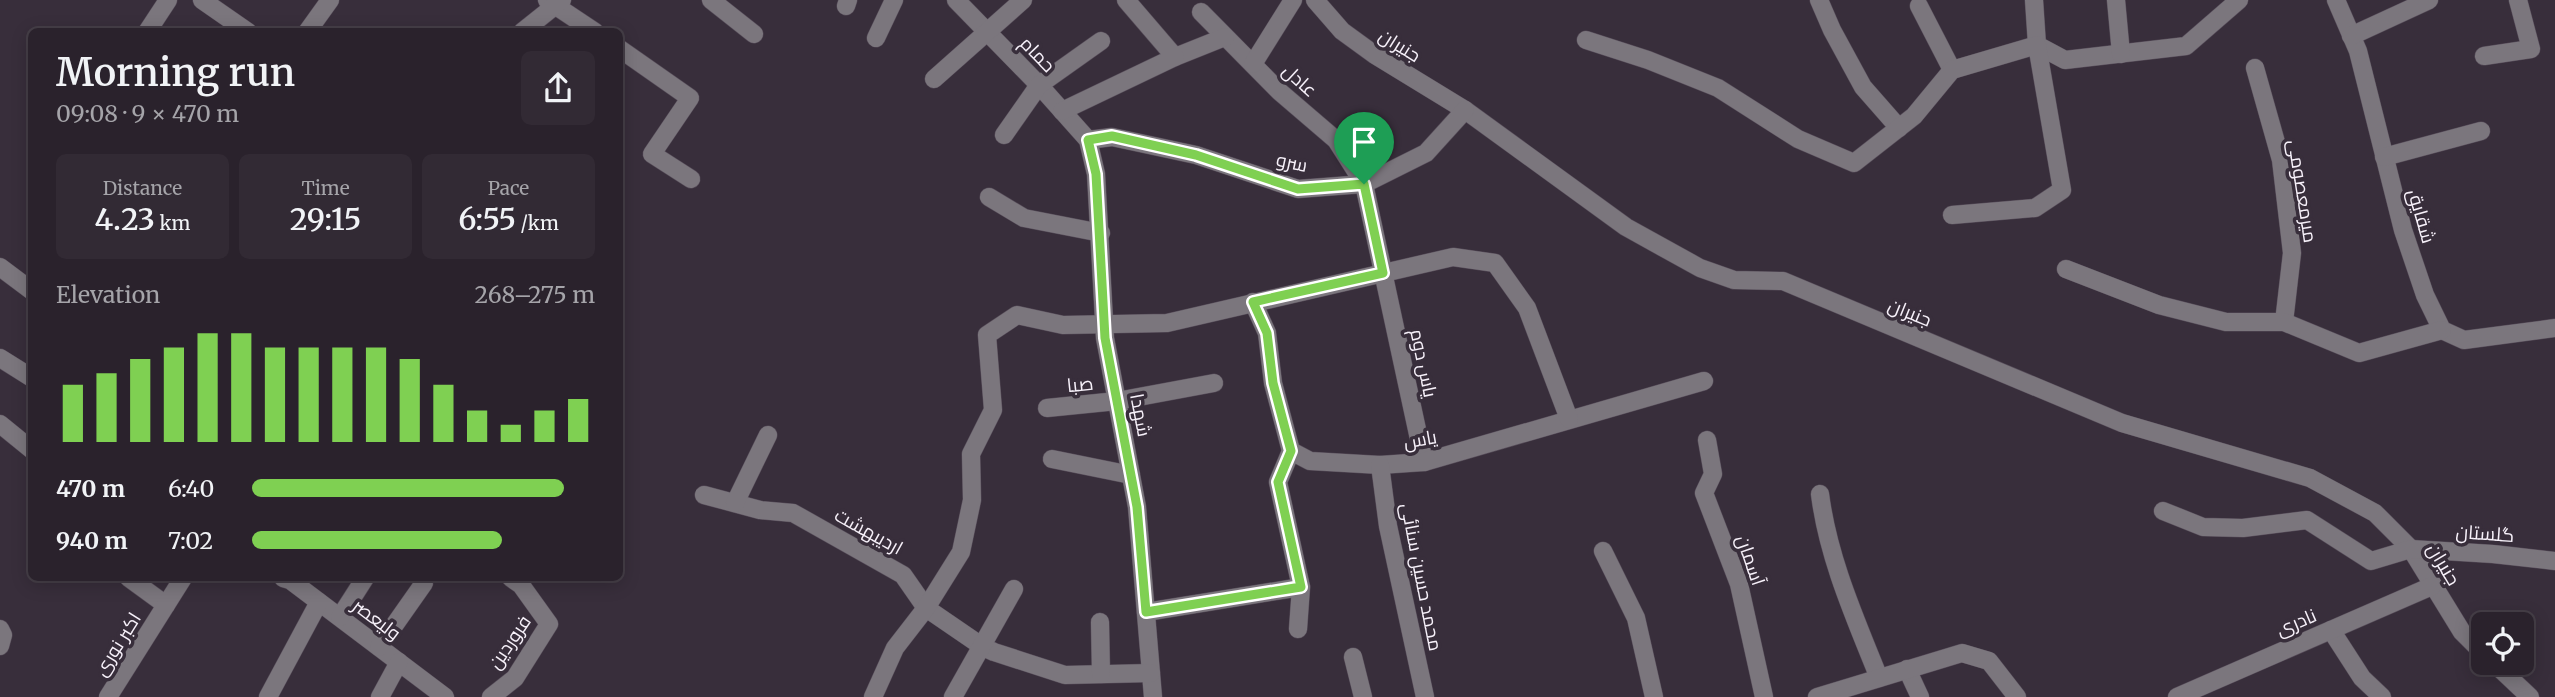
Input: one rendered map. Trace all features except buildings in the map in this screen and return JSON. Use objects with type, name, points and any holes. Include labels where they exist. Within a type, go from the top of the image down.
[{"type":"street","points":[[150,28],[168,0]]},
{"type":"street","points":[[202,0],[242,28]]},
{"type":"street","points":[[310,28],[330,0]]},
{"type":"street","points":[[711,0],[754,34]]},
{"type":"street","points":[[876,38],[894,0]]},
{"type":"street","name":"حمام","points":[[956,0],[1088,140]]},
{"type":"street","points":[[934,79],[1023,0]]},
{"type":"street","points":[[1126,0],[1175,57]]},
{"type":"street","points":[[1253,64],[1293,0]]},
{"type":"street","name":"جنیران","points":[[1315,0],[1342,31],[1375,55],[1465,110],[1626,227],[1700,268],[1734,280],[1783,281],[2122,423],[2310,478],[2375,513],[2411,549],[2432,586],[2462,632],[2471,641]]},
{"type":"street","points":[[1819,0],[1863,87],[1899,128]]},
{"type":"street","points":[[1952,215],[2035,208],[2063,190],[2038,45],[2034,0]]},
{"type":"street","points":[[2116,0],[2121,54]]},
{"type":"street","points":[[1587,40],[1718,88],[1798,139],[1854,163],[1914,116],[1952,70],[2038,45],[2065,60],[2186,46],[2239,0]]},
{"type":"street","name":"شقایق","points":[[2336,0],[2358,51],[2403,230],[2425,295],[2442,330]]},
{"type":"street","points":[[2351,36],[2429,0]]},
{"type":"street","points":[[2484,57],[2531,49],[2518,0]]},
{"type":"street","points":[[526,28],[555,2],[590,28]]},
{"type":"street","points":[[1919,6],[1952,70]]},
{"type":"street","name":"عادل","points":[[1200,12],[1280,92],[1336,139],[1364,184],[1383,273]]},
{"type":"street","points":[[1062,111],[1175,57],[1225,37]]},
{"type":"street","points":[[1004,135],[1039,85],[1101,41]]},
{"type":"street","points":[[623,51],[690,98],[652,154],[691,179]]},
{"type":"street","name":"میرمعصومی","points":[[2255,68],[2281,160],[2292,253],[2284,322]]},
{"type":"street","name":"سرو","points":[[1088,140],[1112,136],[1196,155],[1298,189],[1364,184],[1426,153],[1465,110]]},
{"type":"street","points":[[2384,157],[2481,131]]},
{"type":"street","name":"شهدا","points":[[1088,140],[1096,174],[1105,324],[1137,507],[1153,697]]},
{"type":"street","points":[[989,197],[1024,218],[1101,233]]},
{"type":"street","points":[[873,697],[895,648],[926,608],[961,552],[972,500],[971,454],[993,410],[987,335],[1017,315],[1063,325],[1167,323],[1452,257],[1494,263],[1527,308],[1569,419]]},
{"type":"street","points":[[0,267],[28,288]]},
{"type":"street","points":[[2066,269],[2159,305],[2226,322],[2284,322],[2359,353],[2442,330],[2464,340],[2555,328]]},
{"type":"street","name":"یاس دوم","points":[[1383,273],[1424,462]]},
{"type":"street","points":[[1253,302],[1267,333],[1273,383],[1291,451],[1278,482],[1301,587],[1298,629]]},
{"type":"street","points":[[0,358],[28,376]]},
{"type":"street","name":"یاس","points":[[1291,451],[1310,461],[1380,465],[1424,462],[1704,381]]},
{"type":"street","name":"صبا","points":[[1047,408],[1117,401],[1214,383]]},
{"type":"street","points":[[1,427],[28,447]]},
{"type":"street","points":[[735,503],[768,435]]},
{"type":"street","name":"آسمان","points":[[1707,440],[1713,474],[1704,493],[1739,584],[1764,697]]},
{"type":"street","points":[[1052,459],[1131,475]]},
{"type":"street","name":"محمد حسین سنائی","points":[[1380,465],[1388,526],[1425,697]]},
{"type":"street","points":[[1820,494],[1824,521],[1845,592],[1879,678]]},
{"type":"street","name":"اردیبهشت","points":[[704,495],[760,510],[793,513],[903,575],[926,608],[982,647],[1065,675],[1151,673]]},
{"type":"street","points":[[2163,511],[2203,527],[2242,528],[2307,520],[2371,561],[2411,549]]},
{"type":"street","name":"گلستان","points":[[2411,549],[2555,561]]},
{"type":"street","points":[[1603,551],[1636,618],[1654,697]]},
{"type":"street","points":[[133,581],[166,605]]},
{"type":"street","name":"اکبر نوری","points":[[108,697],[181,581]]},
{"type":"street","name":"ولیعصر","points":[[291,581],[445,697]]},
{"type":"street","points":[[340,617],[363,581]]},
{"type":"street","name":"فروردین","points":[[491,697],[514,678],[549,624],[515,581]]},
{"type":"street","points":[[379,647],[424,583]]},
{"type":"street","name":"نادری","points":[[2177,697],[2432,586]]},
{"type":"street","points":[[1146,612],[1301,587]]},
{"type":"street","points":[[953,697],[1014,589]]},
{"type":"street","points":[[268,697],[319,602]]},
{"type":"street","points":[[1100,622],[1101,674]]},
{"type":"street","points":[[0,629],[3,635],[0,646]]},
{"type":"street","points":[[2331,630],[2362,678],[2382,697]]},
{"type":"street","points":[[1817,697],[1962,653],[1989,661],[2017,697]]},
{"type":"street","points":[[1353,657],[1363,697]]},
{"type":"street","points":[[380,697],[400,662]]},
{"type":"street","points":[[1907,669],[1920,697]]},
{"type":"street","points":[[2507,675],[2530,697]]},
{"type":"route","points":[[1112,136],[1196,155],[1298,189],[1364,184],[1383,273],[1253,302],[1267,333],[1273,383],[1291,451],[1278,482],[1301,587],[1146,612],[1137,507],[1105,338],[1096,174],[1088,140],[1112,136]]}]
